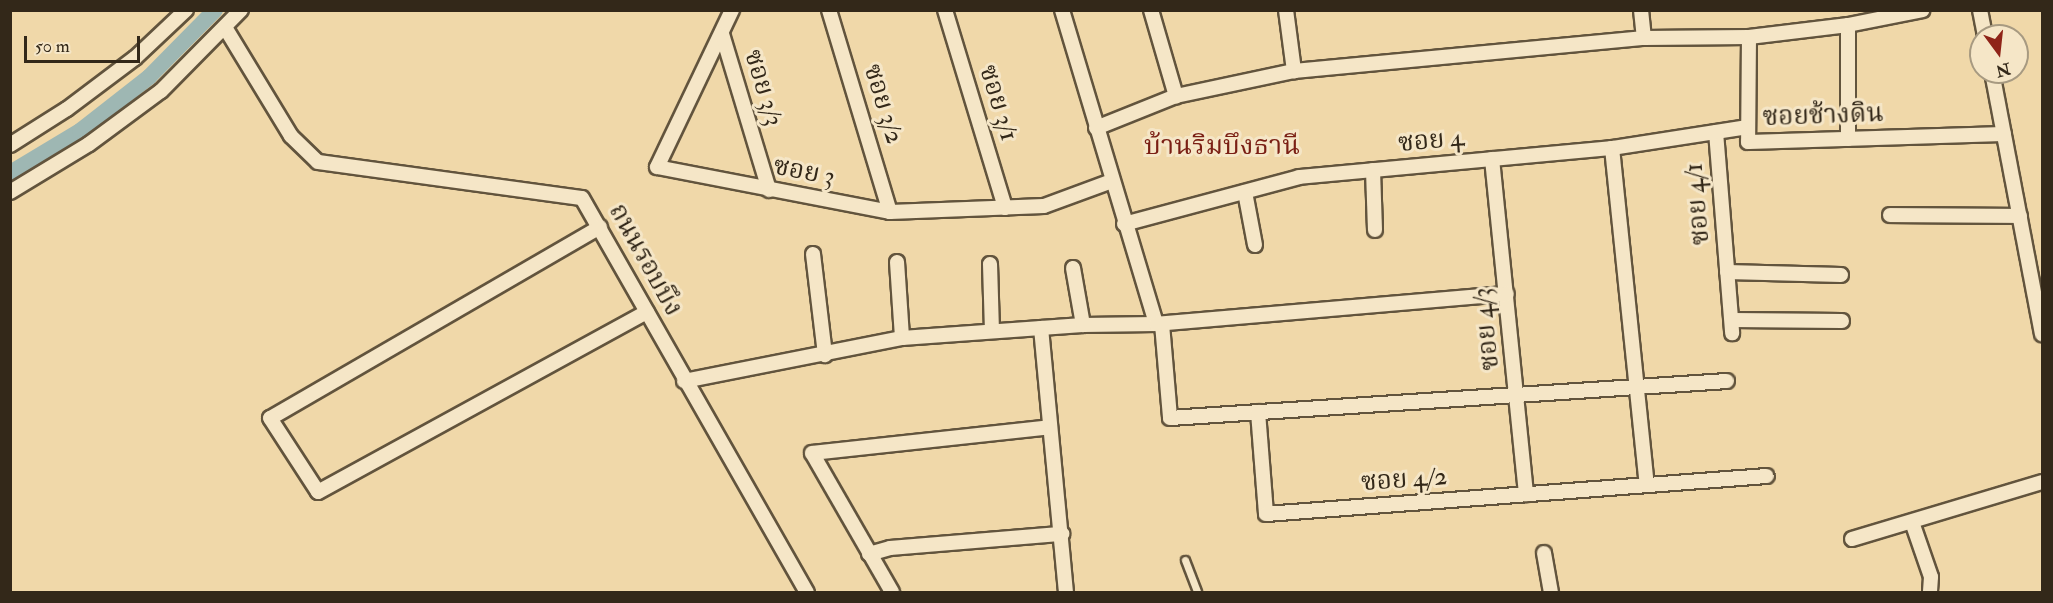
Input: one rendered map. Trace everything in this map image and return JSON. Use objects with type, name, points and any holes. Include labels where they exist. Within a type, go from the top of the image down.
[{"type":"street","points":[[10,145],[67,109],[126,65],[186,10]]},
{"type":"street","points":[[10,192],[89,144],[161,91],[226,29],[241,10]]},
{"type":"street","name":"ซอย 3","points":[[732,10],[657,167],[890,212],[1044,206],[1112,181]]},
{"type":"street","name":"ซอย 3/2","points":[[830,10],[890,212]]},
{"type":"street","name":"ซอย 3/1","points":[[945,10],[1005,208]]},
{"type":"street","points":[[1062,10],[1124,224],[1159,324],[1170,418],[1726,381]]},
{"type":"street","points":[[1151,10],[1176,96]]},
{"type":"street","points":[[1286,10],[1294,71]]},
{"type":"street","points":[[1641,10],[1644,38]]},
{"type":"street","points":[[1096,128],[1176,96],[1294,71],[1644,38],[1749,37],[1848,25],[1923,10]]},
{"type":"street","points":[[1848,25],[1848,139]]},
{"type":"street","name":"ถนนรอบบึง","points":[[226,29],[291,136],[318,162],[582,198],[684,381],[807,592]]},
{"type":"street","name":"ซอย 3/3","points":[[722,34],[769,190]]},
{"type":"street","name":"ซอยช้างดิน","points":[[1749,37],[1748,142],[2004,134]]},
{"type":"street","points":[[1994,84],[2043,334]]},
{"type":"street","name":"ซอย 4","points":[[1124,224],[1299,177],[1612,148],[1747,127]]},
{"type":"street","name":"ซอย 4/1","points":[[1716,132],[1732,326],[1842,321]]},
{"type":"street","points":[[1612,148],[1647,484]]},
{"type":"street","name":"ซอย 4/3","points":[[1492,159],[1518,395],[1526,494]]},
{"type":"street","points":[[1373,171],[1375,230]]},
{"type":"street","points":[[1245,192],[1256,245]]},
{"type":"street","points":[[1890,215],[2020,216]]},
{"type":"street","points":[[600,227],[270,418],[318,492],[647,312]]},
{"type":"street","points":[[813,254],[825,355]]},
{"type":"street","points":[[897,262],[902,338]]},
{"type":"street","points":[[990,264],[993,331]]},
{"type":"street","points":[[1073,268],[1083,325]]},
{"type":"street","name":"ซอย 4/1","points":[[1727,272],[1841,275]]},
{"type":"street","points":[[684,381],[902,338],[1083,325],[1159,324],[1507,294]]},
{"type":"street","points":[[1041,328],[1066,592]]},
{"type":"street","name":"ซอย 4/2","points":[[1258,412],[1266,514],[1767,476]]},
{"type":"street","points":[[892,592],[812,453],[1050,427]]},
{"type":"street","points":[[1852,539],[2043,482]]},
{"type":"street","points":[[1912,522],[1930,577],[1930,592]]},
{"type":"street","points":[[869,554],[890,548],[1062,534]]},
{"type":"street","points":[[1544,553],[1551,592]]},
{"type":"lane","points":[[1185,560],[1197,592]]},
{"type":"waterway","points":[[10,173],[80,131],[149,77],[215,10]]},
{"type":"district","name":"บ้านริมบึงธานี","points":[[1222,146]]}]
